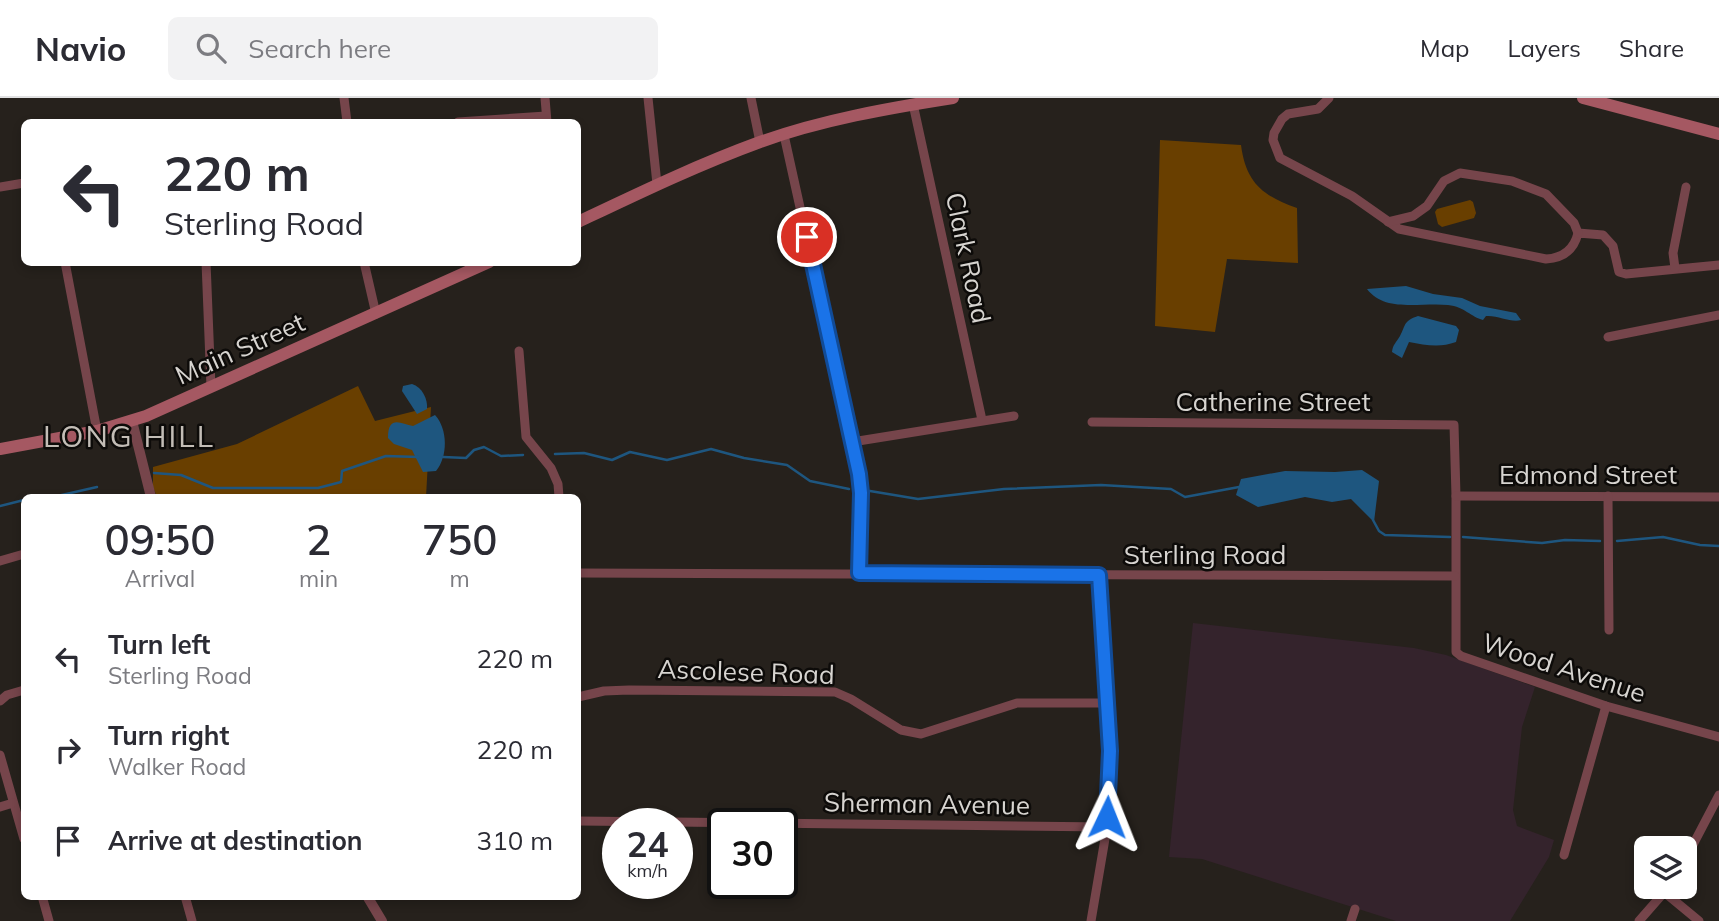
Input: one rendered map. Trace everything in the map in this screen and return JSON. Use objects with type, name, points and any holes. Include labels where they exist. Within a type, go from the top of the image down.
[{"type":"main road","points":[[581,221],[657,184],[760,142],[914,104],[953,98]]},
{"type":"main road","points":[[1583,98],[1719,134]]},
{"type":"main road","name":"Main Street","points":[[0,449],[97,431],[132,421],[480,266]]},
{"type":"street","points":[[344,98],[346,119]]},
{"type":"street","points":[[545,98],[547,119]]},
{"type":"street","points":[[648,98],[657,184]]},
{"type":"street","points":[[751,98],[760,142]]},
{"type":"street","points":[[1329,98],[1318,109],[1288,114],[1282,119],[1274,132],[1276,152],[1285,162],[1352,196],[1388,222],[1399,229],[1546,259],[1565,255],[1576,242],[1578,233],[1574,223],[1546,194],[1513,181],[1460,173],[1444,181],[1427,206],[1413,216],[1388,222]]},
{"type":"street","name":"Clark Road","points":[[914,104],[982,420]]},
{"type":"street","points":[[784,135],[861,493],[859,573]]},
{"type":"street","points":[[0,187],[21,184]]},
{"type":"street","points":[[1675,268],[1673,253],[1686,187]]},
{"type":"street","points":[[1578,233],[1607,237],[1622,273],[1633,275],[1675,268],[1719,265]]},
{"type":"street","points":[[66,266],[97,431]]},
{"type":"street","points":[[206,266],[211,387]]},
{"type":"street","points":[[365,266],[376,314]]},
{"type":"street","points":[[1608,337],[1719,315]]},
{"type":"street","points":[[519,351],[526,437],[551,468],[558,484],[559,494]]},
{"type":"street","points":[[852,442],[1014,416]]},
{"type":"street","points":[[132,421],[150,494]]},
{"type":"street","name":"Catherine Street","points":[[1092,422],[1454,425]]},
{"type":"street","name":"Wood Avenue","points":[[1454,425],[1456,652],[1606,706],[1719,737]]},
{"type":"street","name":"Edmond Street","points":[[1456,496],[1719,496]]},
{"type":"street","points":[[1608,496],[1609,630]]},
{"type":"street","points":[[0,561],[21,555]]},
{"type":"street","name":"Sterling Road","points":[[581,573],[1455,576]]},
{"type":"street","points":[[1091,921],[1107,827],[1110,751],[1099,575]]},
{"type":"street","name":"Ascolese Road","points":[[581,696],[604,691],[629,690],[835,692],[901,730],[921,734],[1017,703],[1108,703]]},
{"type":"street","points":[[0,701],[7,695],[21,691]]},
{"type":"street","points":[[1564,855],[1606,706]]},
{"type":"street","points":[[0,755],[21,829]]},
{"type":"street","points":[[1697,840],[1716,809],[1719,795]]},
{"type":"street","points":[[0,807],[13,803]]},
{"type":"street","name":"Sherman Avenue","points":[[581,821],[1107,827]]},
{"type":"street","points":[[1639,921],[1658,899]]},
{"type":"street","points":[[1676,899],[1699,921]]},
{"type":"street","points":[[43,900],[50,921]]},
{"type":"street","points":[[186,900],[192,921]]},
{"type":"street","points":[[369,900],[382,921]]},
{"type":"street","points":[[1351,921],[1355,909]]},
{"type":"shaded area","points":[[1160,140],[1241,145],[1247,169],[1258,186],[1266,193],[1297,208],[1298,263],[1227,259],[1215,332],[1155,326]]},
{"type":"shaded area","points":[[1470,200],[1476,213],[1474,218],[1442,227],[1438,224],[1435,212],[1437,209]]},
{"type":"shaded area","points":[[358,386],[375,421],[431,407],[426,494],[156,494],[153,467],[237,444]]},
{"type":"shaded area","points":[[1193,623],[1414,648],[1446,655],[1535,687],[1522,727],[1513,810],[1517,826],[1554,840],[1549,857],[1510,921],[1396,921],[1202,859],[1169,857]]},
{"type":"water","points":[[1406,286],[1516,313],[1521,320],[1486,316],[1483,320],[1448,305],[1393,304],[1383,301],[1367,289]]},
{"type":"water","points":[[1418,316],[1456,326],[1459,330],[1456,342],[1427,345],[1409,342],[1402,358],[1392,352],[1406,324]]},
{"type":"water","points":[[412,384],[424,394],[426,401],[427,409],[417,414],[402,391],[403,386]]},
{"type":"water","points":[[435,415],[444,435],[443,458],[436,471],[423,472],[412,450],[394,444],[388,438],[390,426],[399,422],[413,426]]},
{"type":"water","points":[[1362,470],[1379,481],[1374,522],[1351,499],[1332,502],[1305,497],[1258,507],[1236,495],[1241,479],[1285,471]]},
{"type":"waterway","points":[[443,457],[466,458],[474,450],[484,447],[501,456],[523,455]]},
{"type":"waterway","points":[[555,454],[584,453],[612,460],[630,452],[667,460],[711,449],[787,465],[810,481],[849,489]]},
{"type":"waterway","points":[[154,473],[181,475],[213,488],[318,488],[341,482],[342,471],[386,456],[418,457]]},
{"type":"waterway","points":[[870,491],[918,499],[1004,489],[1101,485],[1171,489],[1185,497],[1239,487]]},
{"type":"waterway","points":[[66,494],[97,487]]},
{"type":"waterway","points":[[0,506],[21,501]]},
{"type":"waterway","points":[[1373,520],[1379,531],[1385,535],[1450,537]]},
{"type":"waterway","points":[[1463,537],[1542,543],[1565,540],[1600,541]]},
{"type":"waterway","points":[[1617,541],[1663,537],[1719,546]]},
{"type":"district","name":"LONG HILL","points":[[129,437]]},
{"type":"route","points":[[807,237],[859,474],[859,573],[1099,575],[1110,751],[1107,817]]}]
